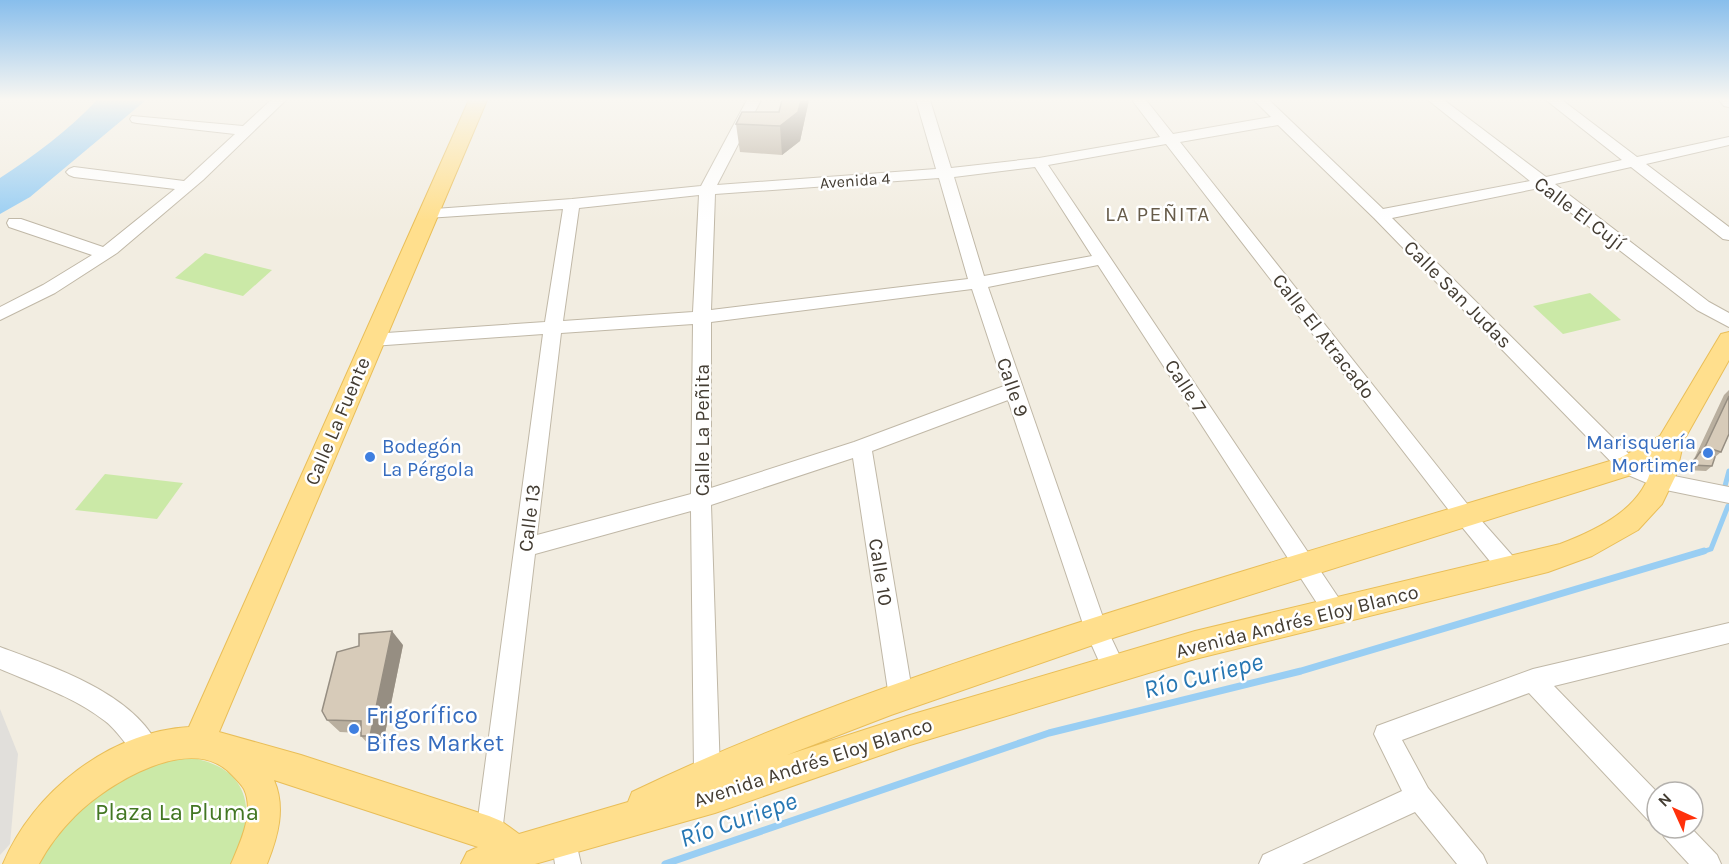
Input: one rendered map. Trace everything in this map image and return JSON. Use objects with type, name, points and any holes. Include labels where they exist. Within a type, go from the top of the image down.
[{"type":"main road","name":"Calle La Fuente","points":[[198,743],[460,140]]},
{"type":"main road","name":"Avenida Andrés Eloy Blanco","points":[[599,827],[716,796],[910,729],[1195,645],[1510,569],[1586,548],[1609,537],[1630,522],[1661,481],[1670,443],[1729,339]]},
{"type":"main road","name":"Avenida Andrés Eloy Blanco","points":[[493,850],[566,851],[599,827],[707,772],[901,697],[1096,630],[1628,466],[1670,443]]},
{"type":"main road","points":[[21,864],[40,831],[63,804],[90,782],[118,763],[148,750],[198,743],[216,746],[301,771],[493,850]]},
{"type":"main road","points":[[232,752],[253,772],[263,801],[262,825],[249,864]]},
{"type":"street","points":[[0,314],[50,289],[104,253],[236,140]]},
{"type":"street","name":"Calle La Peñita","points":[[707,772],[702,500],[702,317],[707,190],[733,140]]},
{"type":"street","name":"Calle 9","points":[[935,140],[978,283],[1014,390],[1096,630],[1114,669]]},
{"type":"street","name":"Avenida 4","points":[[427,213],[572,204],[707,190],[945,173],[1039,162],[1175,140]]},
{"type":"street","name":"Calle San Judas","points":[[1301,140],[1380,215],[1628,466],[1661,481],[1729,495]]},
{"type":"street","name":"Calle El Cují","points":[[1486,140],[1703,306],[1729,321]]},
{"type":"street","points":[[1606,140],[1729,235]]},
{"type":"street","name":"Calle El Atracado","points":[[1171,141],[1465,516],[1510,569]]},
{"type":"street","points":[[1380,215],[1541,183],[1729,141]]},
{"type":"street","name":"Calle 7","points":[[1039,162],[1334,610]]},
{"type":"street","points":[[74,172],[185,186]]},
{"type":"street","name":"Calle 13","points":[[493,850],[526,547],[553,328],[572,204]]},
{"type":"street","points":[[15,223],[104,253]]},
{"type":"street","points":[[372,340],[702,317],[978,283],[1103,259]]},
{"type":"street","points":[[526,547],[702,500],[861,447],[1014,390]]},
{"type":"street","name":"Calle 10","points":[[861,447],[901,697]]},
{"type":"street","points":[[1474,864],[1419,797],[1386,734],[1533,680],[1729,633]]},
{"type":"street","points":[[0,658],[57,682],[102,706],[124,721],[148,750]]},
{"type":"street","points":[[1533,680],[1645,798]]},
{"type":"street","points":[[1272,864],[1419,797]]},
{"type":"street","points":[[1685,840],[1708,864]]},
{"type":"green space","points":[[205,253],[272,270],[243,296],[175,278]]},
{"type":"green space","points":[[1590,293],[1621,320],[1563,334],[1533,306]]},
{"type":"green space","points":[[105,474],[183,483],[157,519],[75,510]]},
{"type":"green space","name":"Plaza La Pluma","points":[[169,759],[197,759],[219,767],[232,776],[241,788],[245,801],[245,832],[234,864],[40,864],[45,851],[69,818],[134,770]]},
{"type":"shaded area","points":[[0,709],[18,754],[10,844],[0,855]]},
{"type":"water","points":[[98,140],[30,197],[0,214],[0,178],[51,142]]},
{"type":"building","points":[[1729,396],[1729,434],[1721,452],[1705,447]]},
{"type":"building","points":[[1700,452],[1715,457],[1712,466],[1691,465]]},
{"type":"building","points":[[392,631],[370,736],[361,736],[361,721],[327,720],[322,711],[337,652],[359,646],[359,634]]},
{"type":"waterway","name":"Río Curiepe","points":[[1725,486],[1729,471]]},
{"type":"waterway","name":"Río Curiepe","points":[[1699,553],[1711,549],[1728,506]]},
{"type":"waterway","name":"Río Curiepe","points":[[665,864],[1049,733],[1301,671],[1704,551]]},
{"type":"place","name":"Marisquería Mortimer","points":[[1708,453]]},
{"type":"place","name":"Bodegón La Pérgola","points":[[370,457]]},
{"type":"place","name":"Frigorífico Bifes Market","points":[[354,729]]},
{"type":"district","name":"LA PEÑITA","points":[[1158,214]]}]
